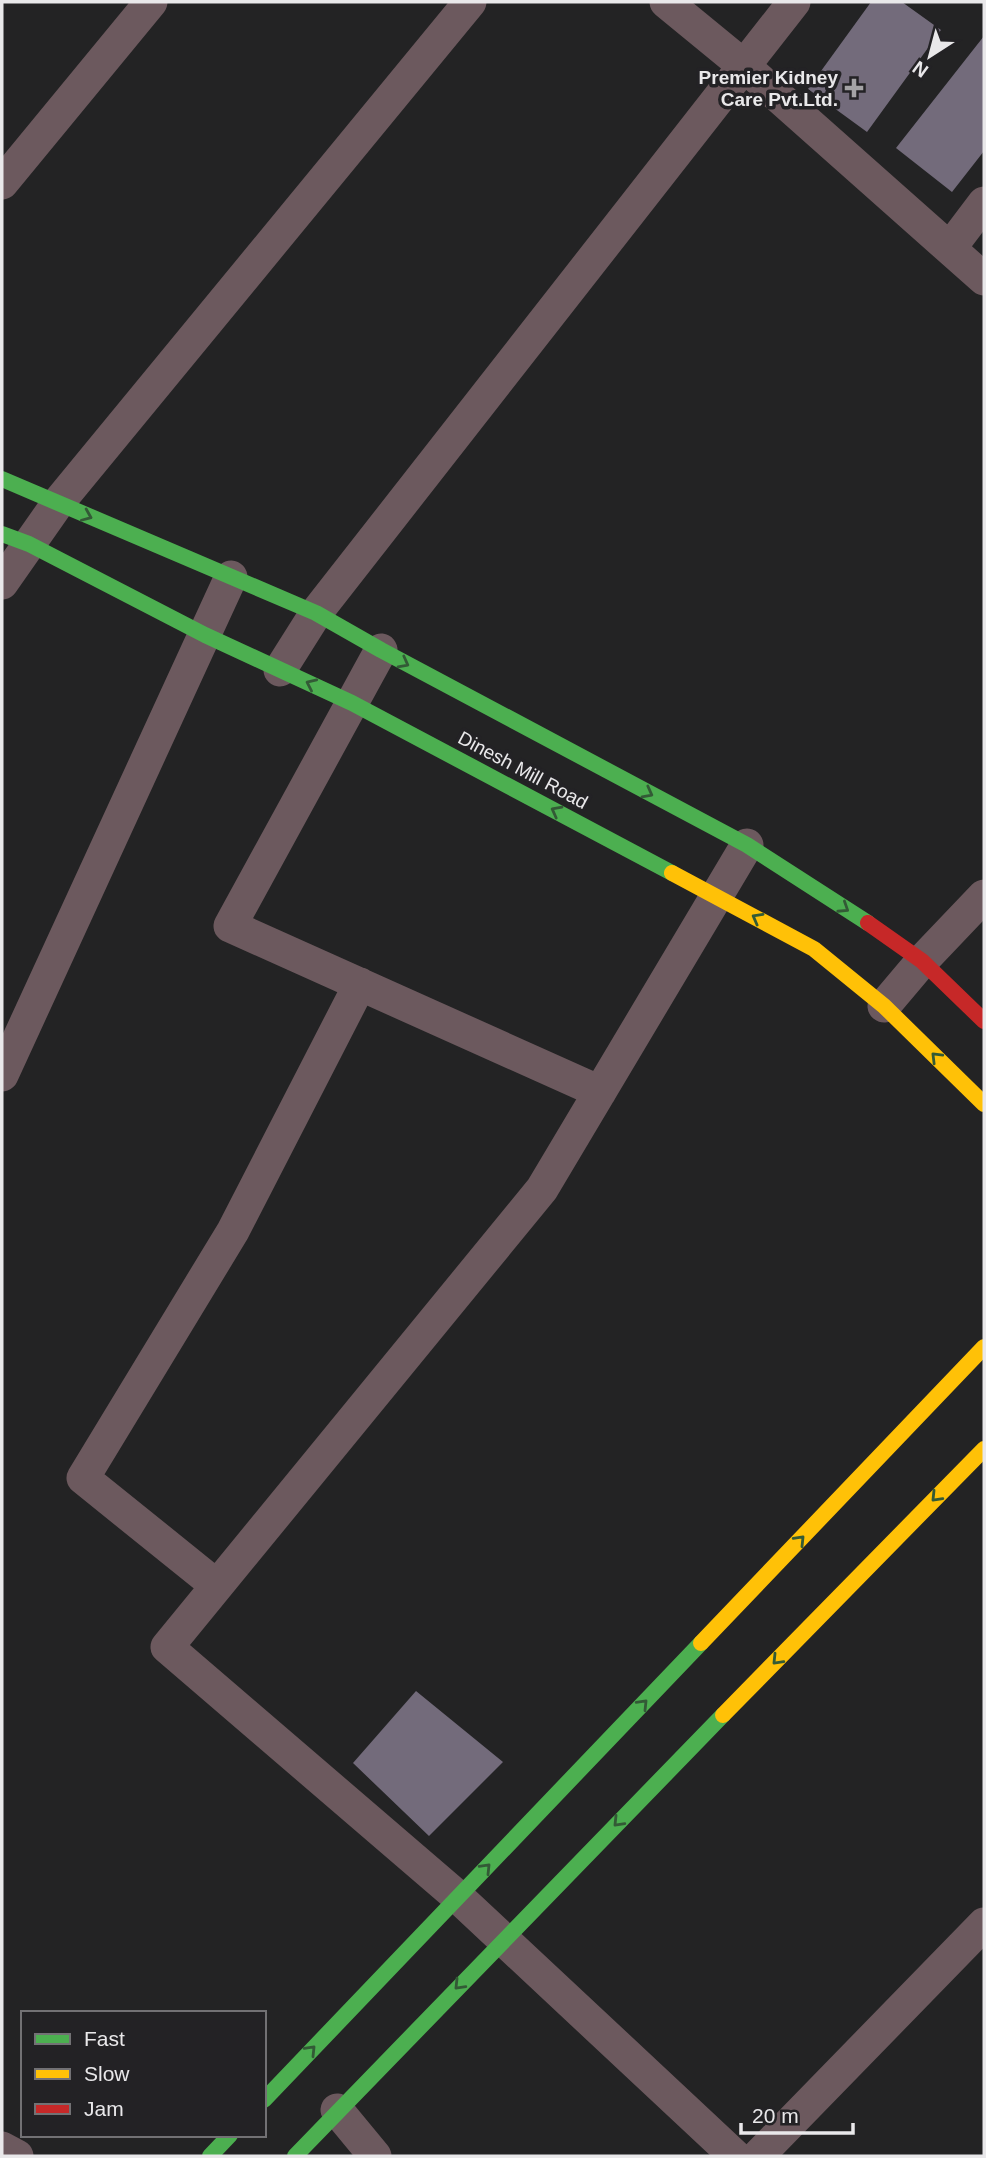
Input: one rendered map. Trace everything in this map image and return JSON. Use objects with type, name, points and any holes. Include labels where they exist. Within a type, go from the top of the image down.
[{"type":"street","points":[[2,183],[151,2]]},
{"type":"street","points":[[2,583],[16,539],[58,503],[470,2]]},
{"type":"street","points":[[666,2],[744,66],[984,279]]},
{"type":"street","points":[[280,670],[316,613],[794,2]]},
{"type":"street","points":[[950,248],[984,203]]},
{"type":"street","name":"Dinesh Mill Road","points":[[2,479],[316,613],[747,845],[886,934],[922,961],[984,1021]]},
{"type":"street","name":"Dinesh Mill Road","points":[[16,539],[205,635],[352,703],[814,949],[884,1006],[984,1104]]},
{"type":"street","points":[[2,1075],[232,578]]},
{"type":"street","points":[[381,650],[230,926],[600,1092]]},
{"type":"street","points":[[735,2156],[458,1897],[167,1647],[542,1189],[747,845]]},
{"type":"street","points":[[884,1006],[922,961],[984,896]]},
{"type":"street","points":[[217,1586],[83,1478],[233,1231],[360,985]]},
{"type":"street","points":[[266,2098],[984,1347]]},
{"type":"street","points":[[295,2156],[984,1448]]},
{"type":"street","points":[[758,2156],[984,1924]]},
{"type":"street","points":[[337,2110],[375,2156]]},
{"type":"street","points":[[210,2156],[228,2137]]},
{"type":"street","points":[[2,2148],[17,2156]]},
{"type":"building","points":[[871,2],[902,2],[941,30],[867,132],[808,89]]},
{"type":"building","points":[[984,36],[984,151],[952,192],[896,148]]},
{"type":"building","points":[[416,1691],[503,1762],[429,1836],[353,1763]]},
{"type":"traffic: fast","points":[[2,479],[316,613],[747,845],[868,923]]},
{"type":"traffic: fast","points":[[2,534],[29,544],[205,635],[352,703],[672,873]]},
{"type":"traffic: fast","points":[[266,2098],[701,1643]]},
{"type":"traffic: fast","points":[[295,2156],[723,1715]]},
{"type":"traffic: fast","points":[[210,2156],[228,2137]]},
{"type":"traffic: slow","points":[[672,873],[814,949],[884,1006],[984,1104]]},
{"type":"traffic: slow","points":[[701,1643],[984,1347]]},
{"type":"traffic: slow","points":[[723,1715],[984,1449]]},
{"type":"traffic: jam","points":[[868,923],[922,961],[984,1021]]},
{"type":"place","name":"Premier Kidney Care Pvt.Ltd.","points":[[854,88]]}]
